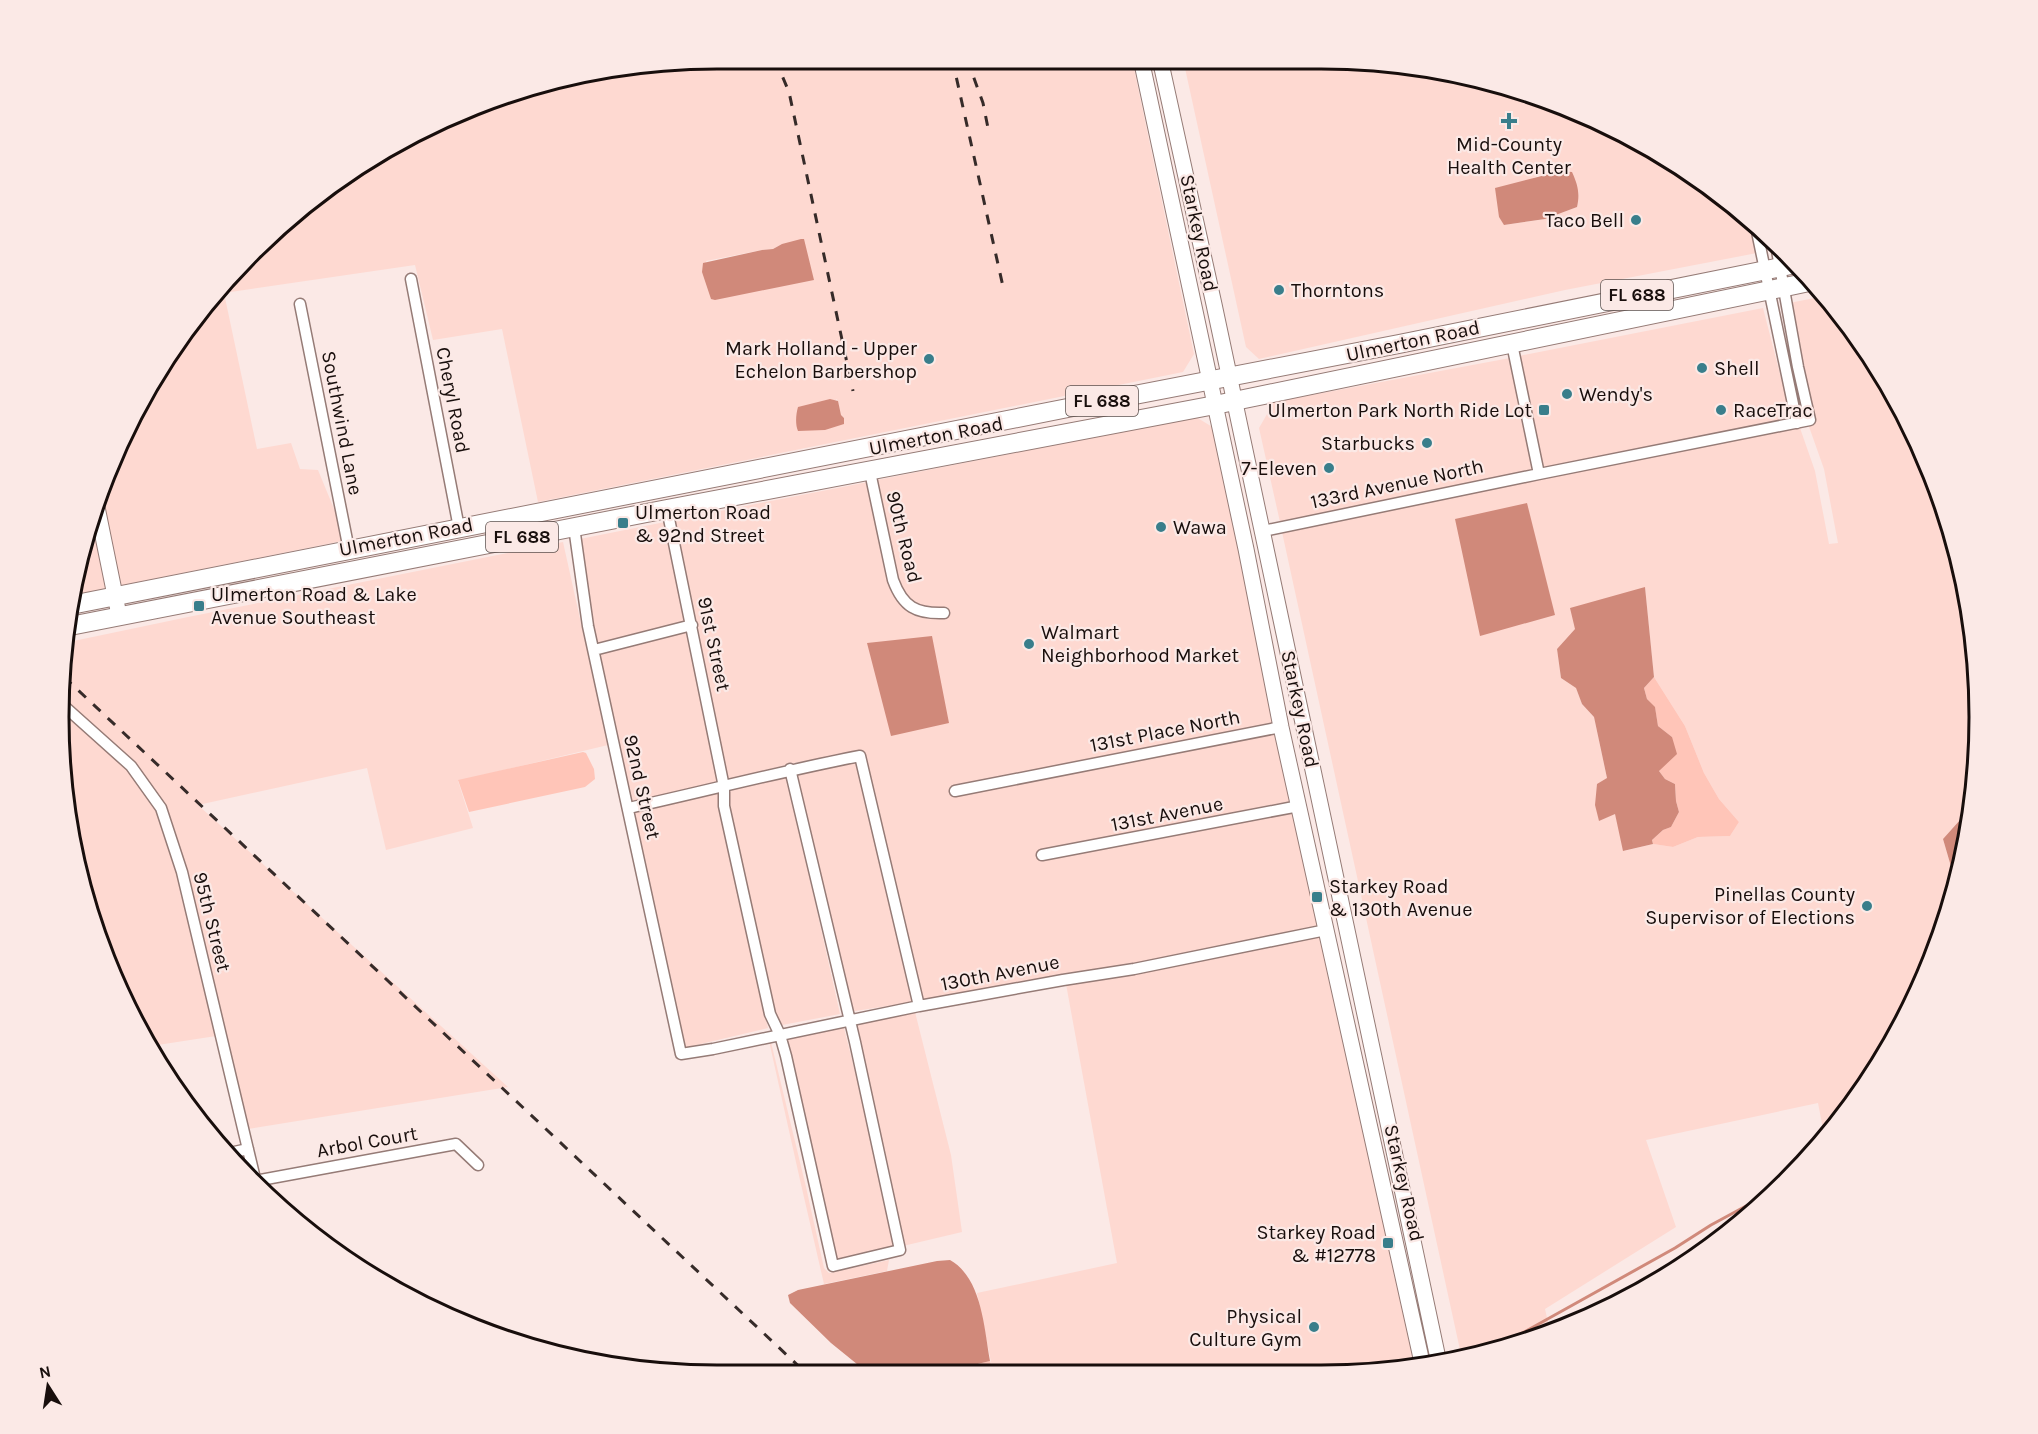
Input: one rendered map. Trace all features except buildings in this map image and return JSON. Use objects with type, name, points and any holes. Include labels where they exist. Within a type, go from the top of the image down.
[{"type":"main road","name":"Starkey Road","points":[[1143,69],[1281,727],[1421,1357]]},
{"type":"main road","name":"Starkey Road","points":[[1162,69],[1263,531],[1437,1354]]},
{"type":"main road","name":"Ulmerton Road","points":[[79,603],[1780,267]]},
{"type":"main road","name":"Ulmerton Road","points":[[76,624],[1215,405],[1802,284]]},
{"type":"main road","points":[[870,472],[892,454],[917,447],[925,436]]},
{"type":"main road","points":[[743,495],[762,481],[842,464],[862,448]]},
{"type":"main road","points":[[574,527],[595,513],[681,496],[697,481]]},
{"type":"main road","points":[[100,520],[118,615]]},
{"type":"main road","points":[[310,578],[311,572],[318,567],[440,543],[448,539],[459,528]]},
{"type":"main road","points":[[1265,648],[1293,672]]},
{"type":"main road","points":[[1341,907],[1326,930],[1345,948],[1354,996],[1361,1002]]},
{"type":"street","points":[[1770,251],[1780,267],[1776,289],[1797,423]]},
{"type":"street","points":[[1776,289],[1780,267]]},
{"type":"street","name":"Cheryl Road","points":[[411,279],[459,528]]},
{"type":"street","name":"133rd Avenue North","points":[[1263,531],[1810,420],[1776,289]]},
{"type":"street","name":"Southwind Lane","points":[[300,304],[349,550]]},
{"type":"street","points":[[1512,344],[1539,474]]},
{"type":"street","name":"90th Road","points":[[870,472],[897,590],[908,606],[918,611],[930,614],[945,613]]},
{"type":"street","name":"91st Street","points":[[667,509],[724,787],[723,806],[770,1014],[780,1035],[833,1266],[900,1250],[849,1022]]},
{"type":"street","name":"92nd Street","points":[[574,527],[588,626],[681,1054]]},
{"type":"street","points":[[594,650],[692,625]]},
{"type":"street","name":"95th Street","points":[[69,711],[131,766],[161,808],[182,873],[253,1168]]},
{"type":"street","name":"131st Place North","points":[[955,791],[1281,727]]},
{"type":"street","points":[[628,808],[724,787],[790,769],[860,756],[919,1006]]},
{"type":"street","points":[[790,769],[849,1022]]},
{"type":"street","name":"131st Avenue","points":[[1042,855],[1299,806]]},
{"type":"street","name":"130th Avenue","points":[[681,1054],[849,1022],[919,1006],[1134,969],[1326,930]]},
{"type":"street","name":"Arbol Court","points":[[265,1180],[456,1144],[478,1165]]},
{"type":"street","points":[[237,1151],[248,1149]]},
{"type":"shaded area","points":[[1134,69],[1194,354],[1183,372],[538,502],[502,329],[433,340],[415,265],[228,292],[290,230],[357,178],[430,136],[469,118],[549,91],[591,81],[675,70]],"holes":[[[782,244],[711,299],[706,261],[773,249]],[[837,399],[844,418],[844,424],[797,428]]]},
{"type":"shaded area","points":[[1185,69],[1363,70],[1447,81],[1489,91],[1569,118],[1645,156],[1681,178],[1754,235],[1757,253],[1565,290],[1259,359],[1246,347]],"holes":[[[1540,175],[1577,207],[1545,219],[1505,225],[1499,217],[1529,180]]]},
{"type":"shaded area","points":[[1561,171],[1572,172],[1576,181],[1577,207],[1545,219],[1504,225],[1499,217],[1495,188]]},
{"type":"shaded area","points":[[804,239],[814,280],[711,299],[702,272],[703,263],[773,249]]},
{"type":"shaded area","points":[[225,296],[257,449],[291,443],[300,469],[318,470],[339,521],[342,541],[118,586],[103,509],[118,469],[156,393],[178,357]]},
{"type":"shaded area","points":[[1815,298],[1860,357],[1902,430],[1935,509],[1957,591],[1968,675],[1968,759],[1960,820],[1943,839],[1951,867],[1935,925],[1920,965],[1882,1041],[1860,1077],[1823,1126],[1818,1103],[1646,1140],[1676,1227],[1545,1309],[1548,1324],[1460,1350],[1282,532],[1800,428],[1815,471],[1829,544],[1838,543],[1824,469],[1807,421],[1784,304]],"holes":[[[1645,587],[1654,677],[1685,726],[1704,773],[1719,799],[1739,822],[1730,836],[1698,837],[1673,847],[1653,844],[1624,851],[1615,813],[1599,821],[1607,778],[1594,717],[1582,704],[1576,688],[1561,678],[1557,649],[1575,629]]]},
{"type":"shaded area","points":[[1763,308],[1789,409],[1779,422],[1542,468],[1519,356]]},
{"type":"shaded area","points":[[1510,358],[1533,470],[1280,522],[1259,428],[1274,402]]},
{"type":"shaded area","points":[[830,399],[838,401],[844,424],[825,430],[798,431],[796,419],[798,407]]},
{"type":"shaded area","points":[[1196,417],[1214,428],[1276,722],[950,787],[951,797],[1278,733],[1293,802],[1037,851],[1039,861],[1296,812],[1320,926],[1133,964],[1062,974],[922,1000],[865,755],[859,751],[794,763],[728,780],[674,520],[868,482],[888,581],[893,593],[905,609],[916,616],[930,619],[949,617],[948,607],[930,608],[911,602],[897,579],[877,480]]},
{"type":"shaded area","points":[[1527,503],[1555,615],[1480,636],[1455,519]]},
{"type":"shaded area","points":[[665,522],[686,621],[597,643],[592,625],[580,539]]},
{"type":"shaded area","points":[[97,528],[109,588],[81,594]]},
{"type":"shaded area","points":[[563,542],[608,745],[458,781],[473,828],[386,850],[367,768],[198,805],[508,1087],[248,1129],[187,871],[134,762],[69,705],[74,641]]},
{"type":"shaded area","points":[[1645,587],[1654,677],[1644,688],[1647,699],[1655,707],[1658,726],[1672,737],[1677,754],[1659,771],[1665,779],[1675,784],[1679,812],[1671,827],[1663,830],[1652,840],[1653,844],[1623,851],[1615,814],[1599,821],[1595,805],[1597,784],[1607,778],[1594,717],[1582,704],[1576,688],[1561,678],[1557,649],[1575,629],[1570,608]]},
{"type":"shaded area","points":[[688,631],[719,783],[632,802],[600,654]]},
{"type":"shaded area","points":[[932,636],[949,723],[891,736],[867,643]]},
{"type":"shaded area","points":[[1654,677],[1685,726],[1704,773],[1719,799],[1739,822],[1730,836],[1698,837],[1673,847],[1653,844],[1652,840],[1663,830],[1671,827],[1679,812],[1675,784],[1665,779],[1659,771],[1672,737],[1658,726],[1655,708],[1647,699],[1644,688]]},
{"type":"shaded area","points":[[69,717],[128,770],[157,810],[178,874],[216,1036],[158,1045],[118,965],[103,925],[81,843],[70,759]]},
{"type":"shaded area","points":[[586,753],[594,769],[595,779],[585,787],[469,812],[458,780]]},
{"type":"shaded area","points":[[857,762],[913,1002],[849,1012],[796,774]]},
{"type":"shaded area","points":[[787,776],[840,1014],[777,1026],[728,806],[729,791]]},
{"type":"shaded area","points":[[719,793],[719,807],[768,1028],[684,1048],[634,812]]},
{"type":"shaded area","points":[[1960,820],[1957,843],[1951,867],[1943,839]]},
{"type":"shaded area","points":[[1323,936],[1416,1358],[1363,1364],[1321,1365],[992,1365],[977,1293],[1117,1263],[1066,984],[1135,974]]},
{"type":"shaded area","points":[[915,1012],[951,1155],[962,1232],[903,1246],[889,1169],[852,1022]]},
{"type":"shaded area","points":[[843,1024],[880,1171],[894,1248],[832,1262],[779,1036]]},
{"type":"shaded area","points":[[770,1038],[824,1268],[829,1273],[889,1260],[887,1271],[824,1284]]},
{"type":"shaded area","points":[[950,1260],[961,1268],[969,1279],[980,1305],[990,1361],[974,1365],[858,1365],[831,1343],[790,1303],[788,1295],[798,1290]]},
{"type":"shaded area","points":[[990,1361],[991,1365],[974,1365]]},
{"type":"waterway","points":[[1523,1333],[1745,1207]]},
{"type":"railway","points":[[779,69],[789,92],[853,391]]},
{"type":"railway","points":[[954,69],[1004,291]]},
{"type":"railway","points":[[971,69],[983,103],[988,128]]},
{"type":"railway","points":[[70,682],[797,1365]]},
{"type":"place","name":"Mid-County Health Center","points":[[1509,121]]},
{"type":"place","name":"Taco Bell","points":[[1636,220]]},
{"type":"place","name":"Thorntons","points":[[1279,290]]},
{"type":"place","name":"Mark Holland - Upper Echelon Barbershop","points":[[929,359]]},
{"type":"place","name":"Shell","points":[[1702,368]]},
{"type":"place","name":"Wendy's","points":[[1567,394]]},
{"type":"place","name":"Ulmerton Park North Ride Lot","points":[[1544,410]]},
{"type":"place","name":"RaceTrac","points":[[1721,410]]},
{"type":"place","name":"Starbucks","points":[[1427,443]]},
{"type":"place","name":"7-Eleven","points":[[1329,468]]},
{"type":"place","name":"Ulmerton Road & 92nd Street","points":[[623,523]]},
{"type":"place","name":"Wawa","points":[[1161,527]]},
{"type":"place","name":"Ulmerton Road & Lake Avenue Southeast","points":[[199,606]]},
{"type":"place","name":"Walmart Neighborhood Market","points":[[1029,644]]},
{"type":"place","name":"Starkey Road & 130th Avenue","points":[[1317,897]]},
{"type":"place","name":"Pinellas County Supervisor of Elections","points":[[1867,906]]},
{"type":"place","name":"Starkey Road & #12778","points":[[1388,1243]]},
{"type":"place","name":"Physical Culture Gym","points":[[1314,1327]]}]
